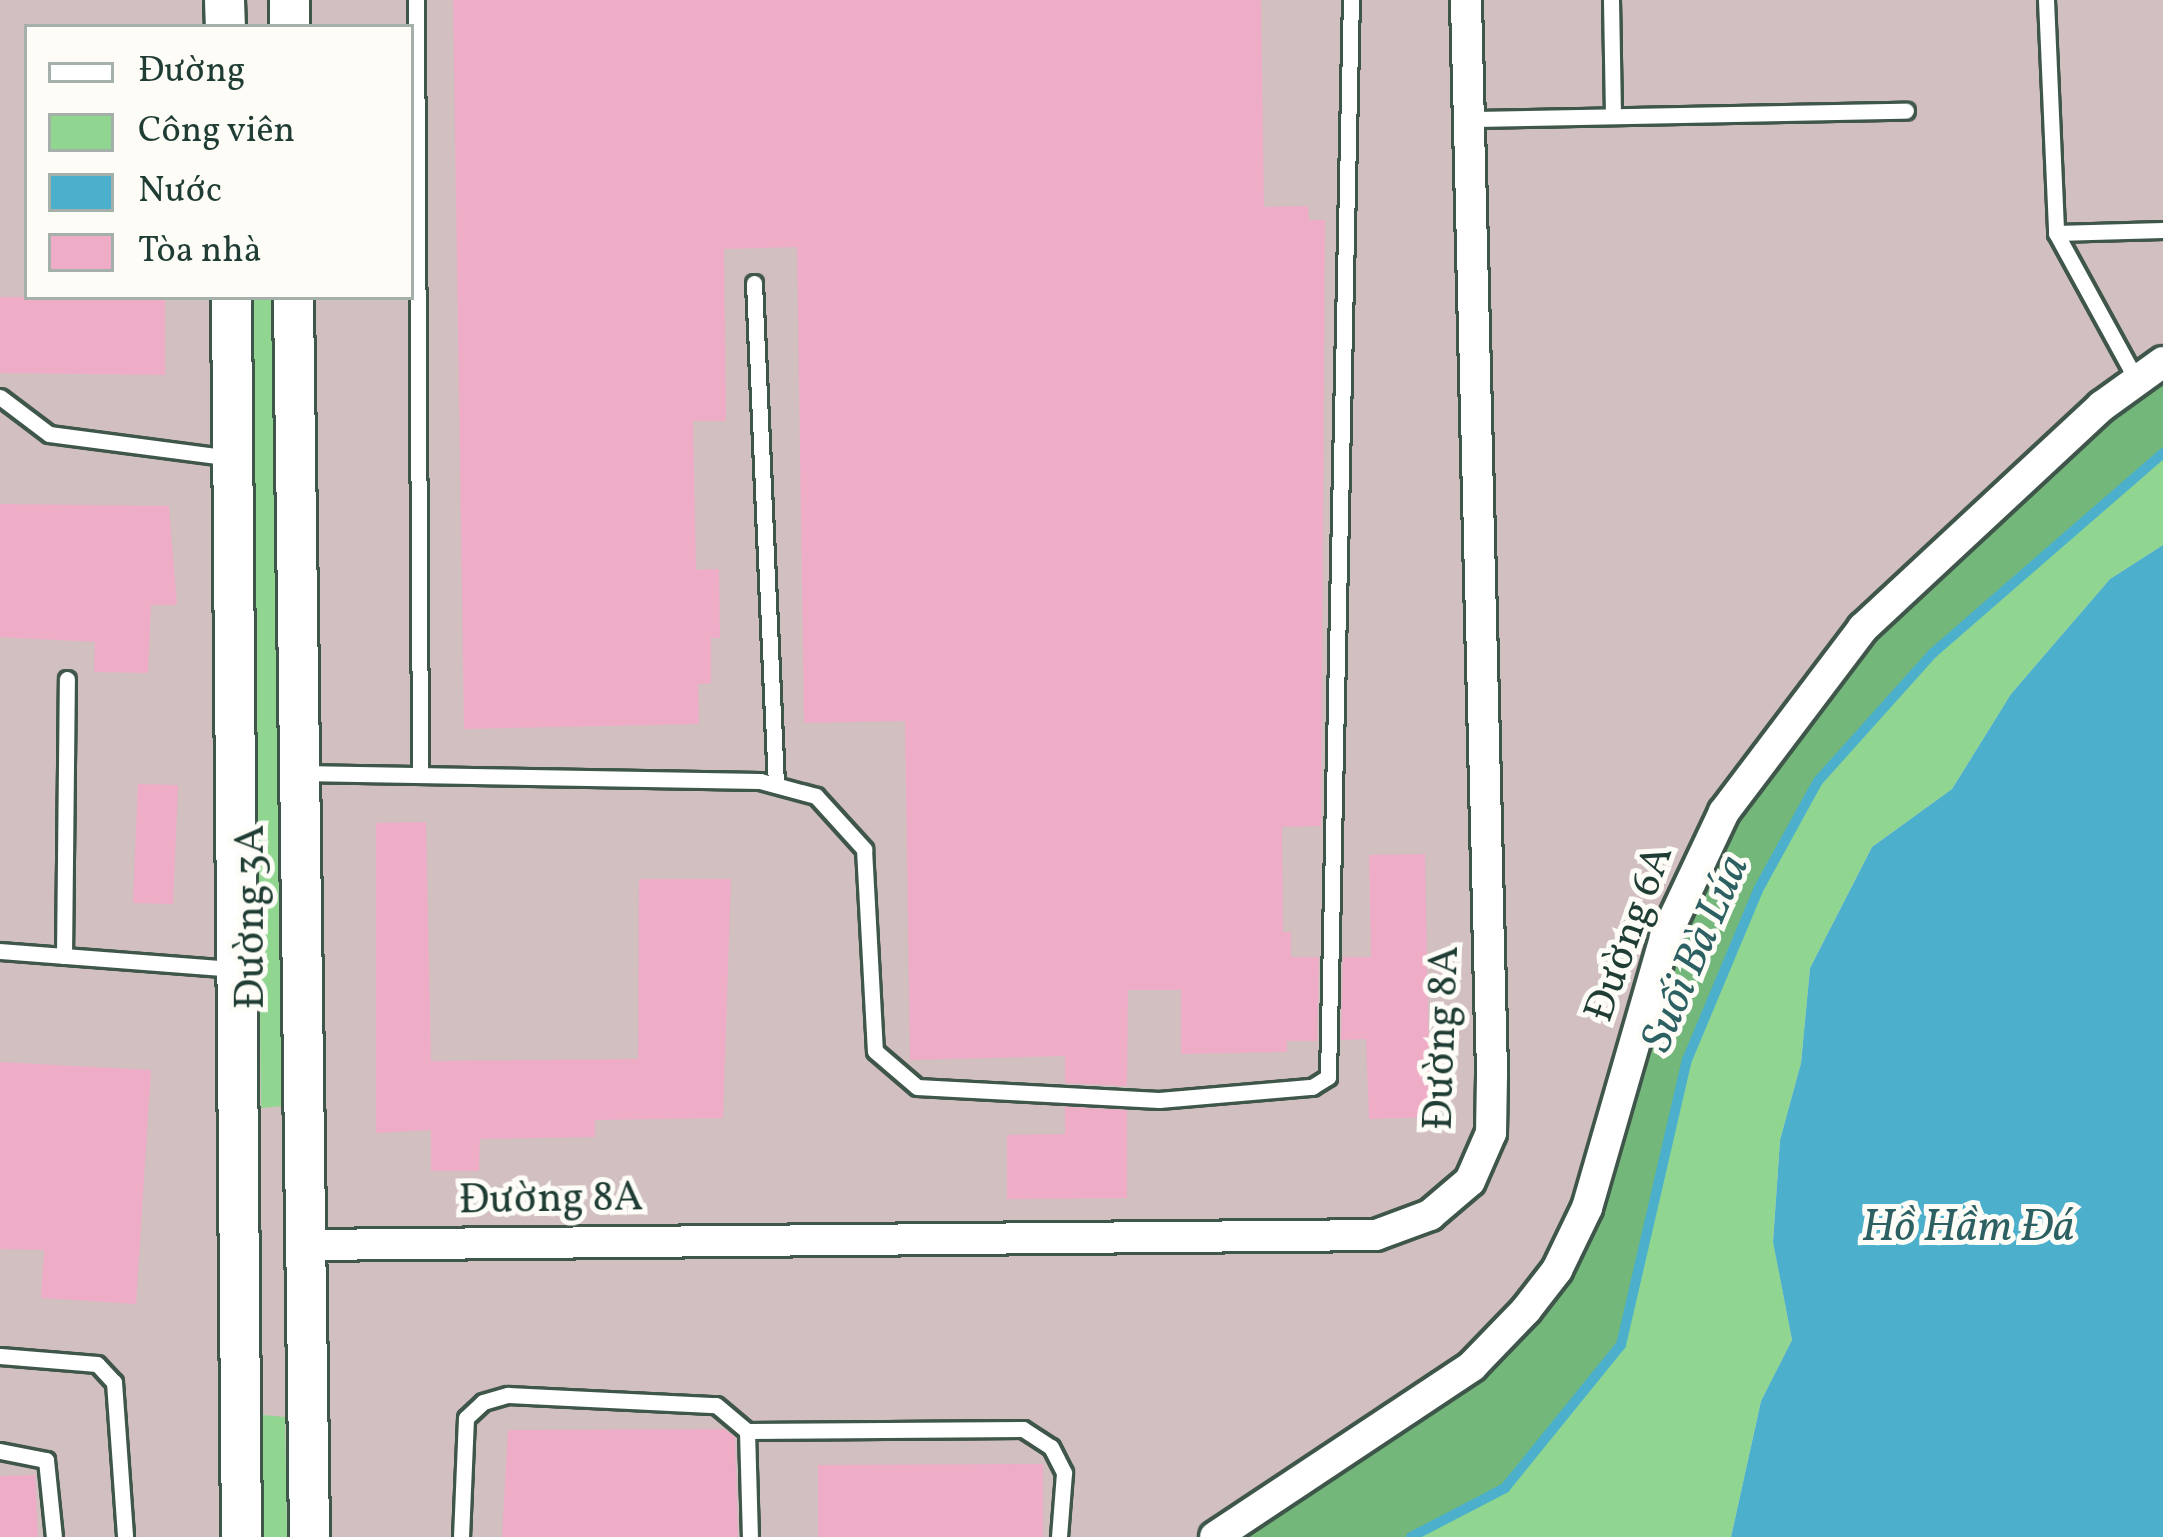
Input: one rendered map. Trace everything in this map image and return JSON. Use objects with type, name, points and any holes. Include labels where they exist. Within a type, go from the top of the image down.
[{"type":"street","name":"Đường 8A","points":[[304,1245],[1376,1235],[1430,1215],[1469,1181],[1491,1133],[1492,1073],[1466,0]]},
{"type":"street","name":"Đường 3A","points":[[231,300],[242,1537]]},
{"type":"street","name":"Đường 3A","points":[[293,300],[309,1537]]},
{"type":"street","name":"Đường 6A","points":[[1215,1537],[1472,1366],[1526,1310],[1557,1270],[1587,1208],[1665,937],[1724,812],[1863,628],[2163,362]]},
{"type":"street","points":[[242,1246],[304,1245]]},
{"type":"lane","points":[[416,0],[420,775]]},
{"type":"lane","points":[[300,773],[776,785],[816,796],[864,849],[875,1051],[917,1087],[1159,1100],[1312,1087],[1328,1077],[1351,0]]},
{"type":"lane","points":[[1611,0],[1613,116]]},
{"type":"lane","points":[[2046,0],[2056,233],[2137,381]]},
{"type":"lane","points":[[1470,119],[1906,111]]},
{"type":"lane","points":[[2056,233],[2163,230]]},
{"type":"lane","points":[[754,283],[776,785]]},
{"type":"lane","points":[[0,397],[49,434],[235,458]]},
{"type":"lane","points":[[64,956],[67,679]]},
{"type":"lane","points":[[0,951],[237,969]]},
{"type":"lane","points":[[0,1356],[97,1364],[114,1382],[125,1537]]},
{"type":"lane","points":[[461,1537],[466,1418],[483,1402],[508,1395],[716,1405],[747,1431],[1023,1429],[1051,1447],[1064,1473],[1059,1537]]},
{"type":"lane","points":[[747,1431],[750,1537]]},
{"type":"lane","points":[[0,1451],[46,1460],[54,1537]]},
{"type":"shaded area","points":[[0,0],[2163,0],[2163,453],[1933,653],[1818,781],[1417,1537],[0,1537]]},
{"type":"green space","points":[[253,300],[274,300],[282,1106],[261,1108]]},
{"type":"green space","points":[[2163,378],[2163,453],[1933,653],[1818,781],[1758,890],[1687,1060],[1621,1345],[1505,1488],[1411,1537],[1235,1537],[1537,1317],[1678,939],[1736,819],[1872,637],[2110,417]]},
{"type":"green space","points":[[2163,453],[2163,545],[2110,579],[2011,694],[1952,789],[1872,847],[1810,968],[1801,1063],[1780,1140],[1773,1241],[1792,1340],[1761,1401],[1731,1537],[1411,1537],[1505,1488],[1621,1345],[1687,1060],[1758,890],[1818,781],[1933,653]]},
{"type":"green space","points":[[263,1415],[285,1417],[287,1537],[263,1537]]},
{"type":"water","name":"Hồ Hầm Đá","points":[[2163,545],[2163,1537],[1731,1537],[1761,1401],[1792,1340],[1773,1242],[1780,1140],[1801,1063],[1810,968],[1872,847],[1952,789],[2011,694],[2110,579]]},
{"type":"building","points":[[453,0],[1261,0],[1264,207],[1308,206],[1309,220],[1325,220],[1321,826],[1282,827],[1283,932],[1291,932],[1291,957],[1319,957],[1317,1041],[1287,1041],[1287,1052],[1181,1054],[1181,990],[1128,990],[1127,1086],[1065,1083],[1065,1056],[910,1060],[905,721],[804,723],[797,247],[724,249],[726,421],[693,421],[696,570],[719,569],[720,638],[711,638],[711,683],[698,684],[699,724],[464,729]]},
{"type":"building","points":[[0,297],[165,300],[165,375],[0,373]]},
{"type":"building","points":[[0,504],[169,506],[177,605],[151,605],[148,673],[94,672],[95,642],[0,637]]},
{"type":"building","points":[[138,784],[178,785],[173,904],[133,903]]},
{"type":"building","points":[[426,822],[431,1061],[638,1059],[639,879],[731,879],[723,1118],[595,1120],[595,1137],[480,1139],[479,1171],[431,1171],[431,1130],[376,1133],[376,823]]},
{"type":"building","points":[[1425,854],[1430,1117],[1369,1119],[1366,1039],[1341,1040],[1343,957],[1371,957],[1369,855]]},
{"type":"building","points":[[0,1062],[151,1070],[136,1304],[41,1298],[44,1250],[0,1249]]},
{"type":"building","points":[[1065,1107],[1127,1110],[1127,1198],[1007,1199],[1007,1135],[1065,1134]]},
{"type":"building","points":[[724,1429],[735,1437],[738,1537],[502,1537],[508,1430]]},
{"type":"building","points":[[1043,1464],[1043,1537],[818,1537],[818,1465]]},
{"type":"building","points":[[35,1475],[38,1537],[0,1537],[0,1476]]},
{"type":"waterway","name":"Suối Bà Lúa","points":[[1411,1537],[1505,1488],[1621,1345],[1687,1060],[1758,890],[1818,781],[1933,653],[2163,453]]}]
